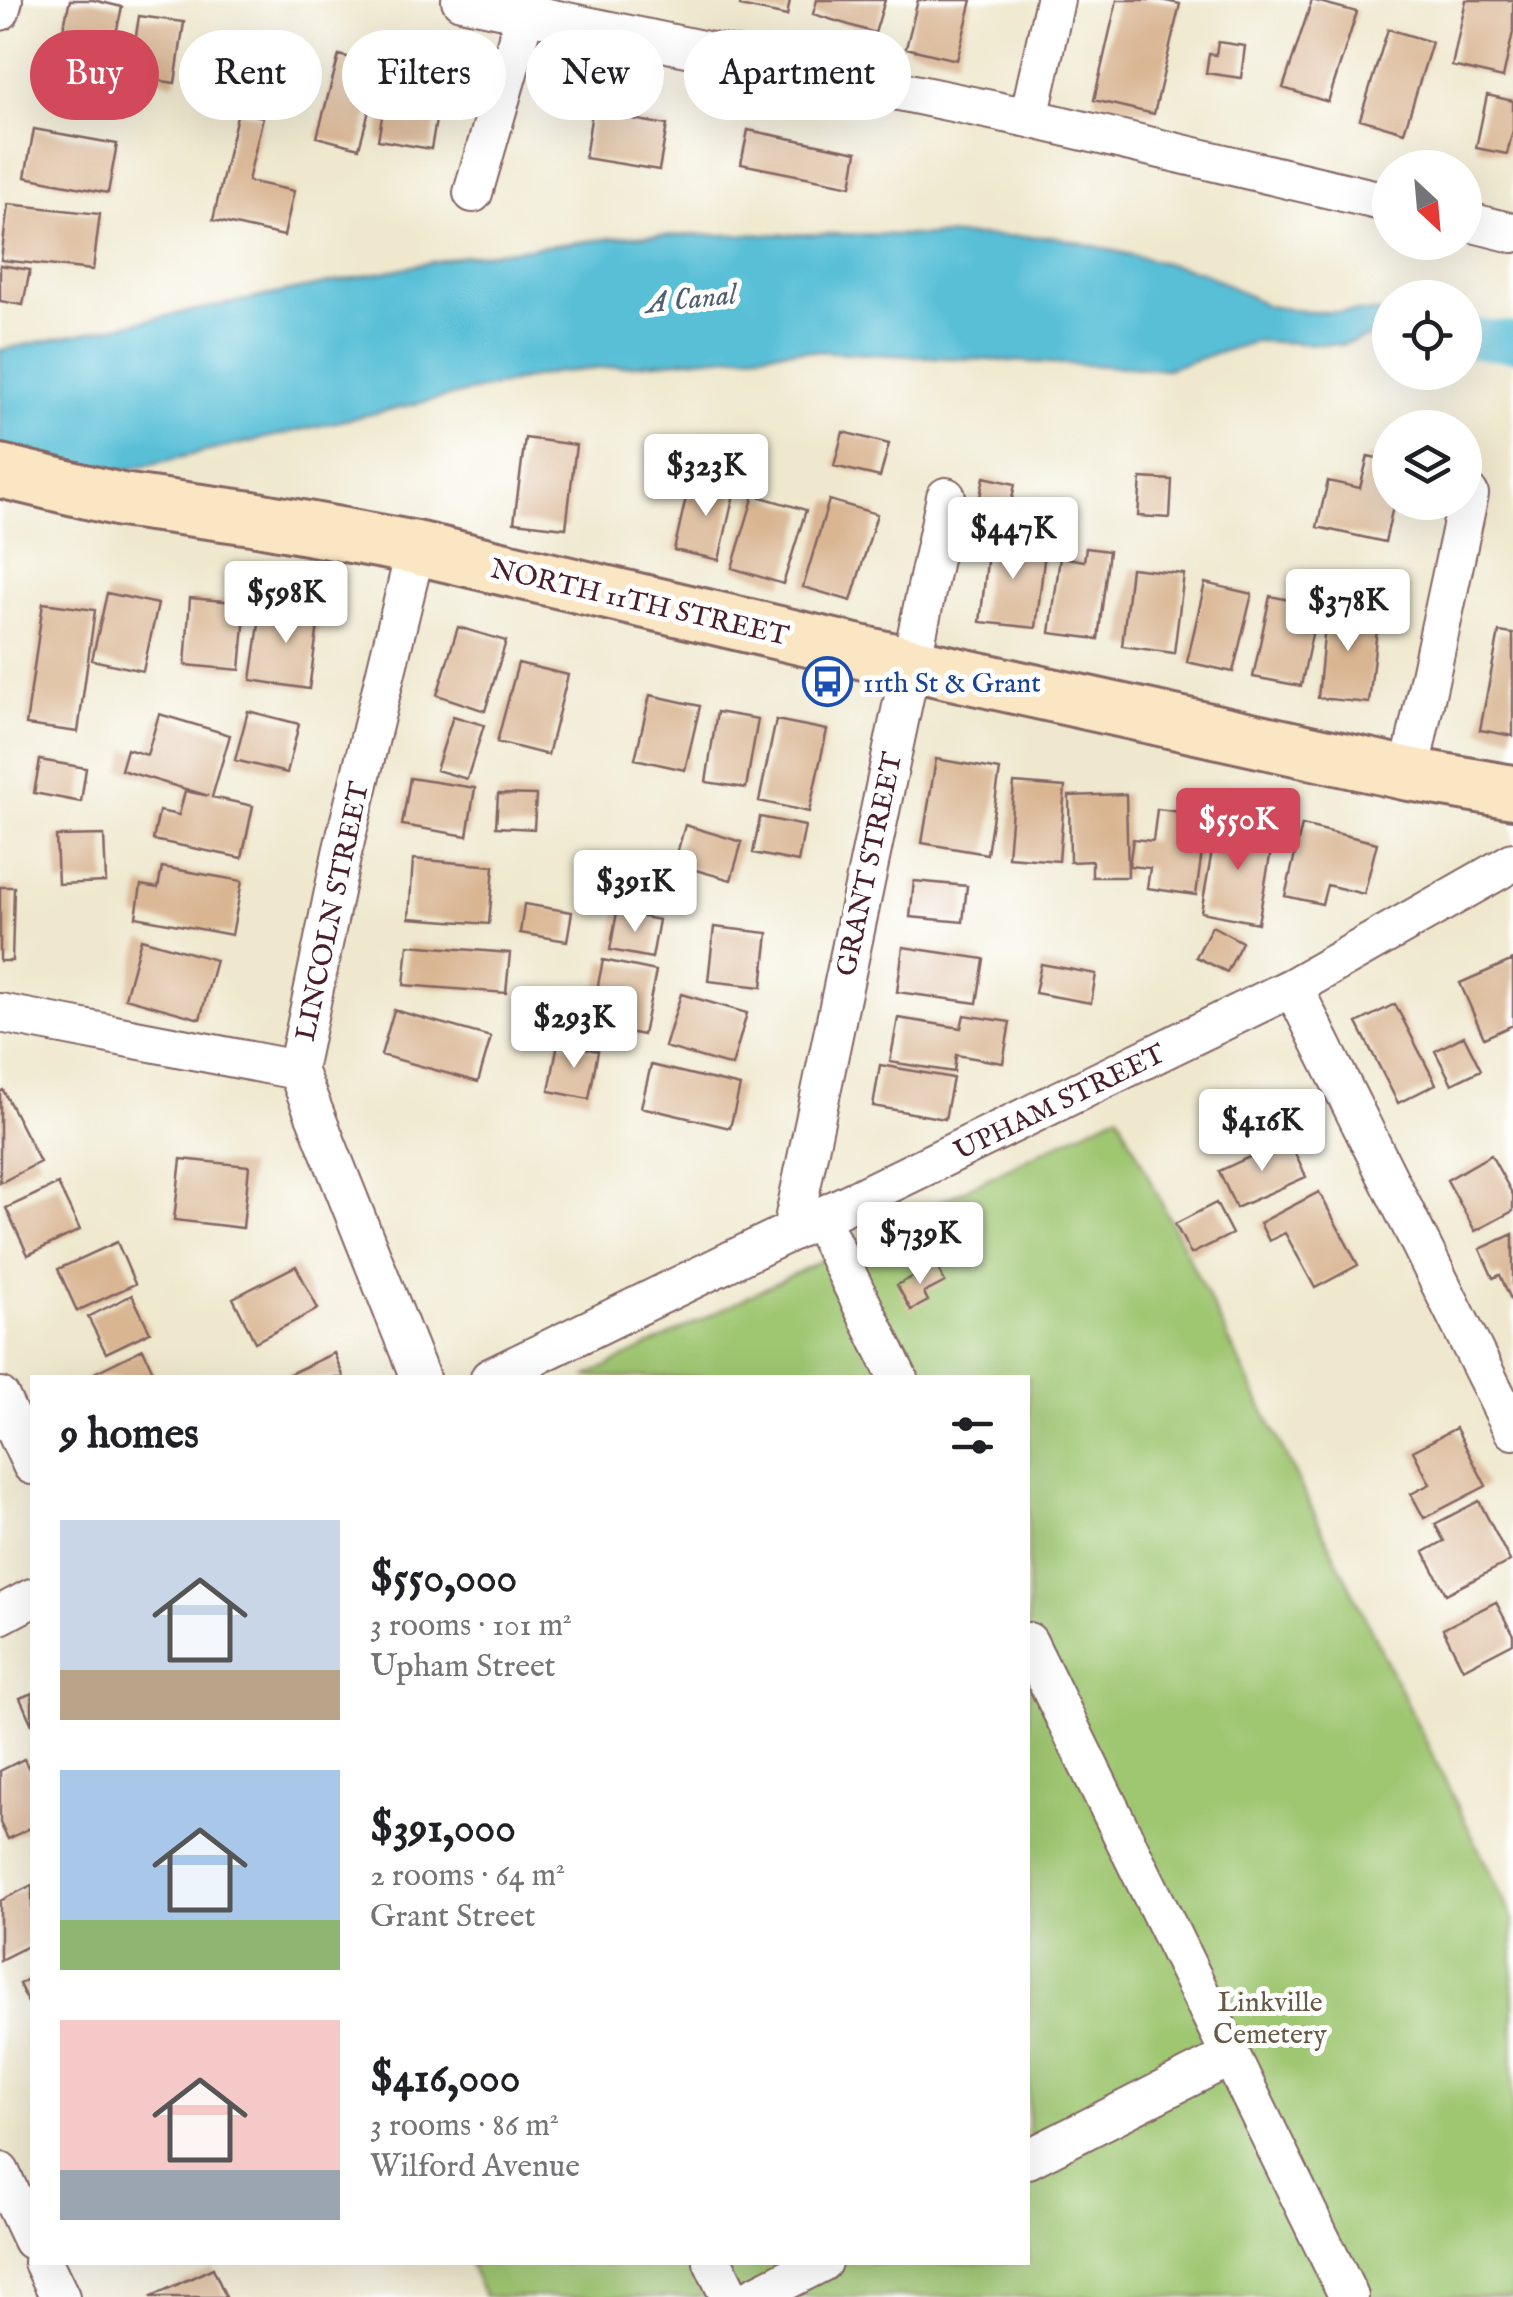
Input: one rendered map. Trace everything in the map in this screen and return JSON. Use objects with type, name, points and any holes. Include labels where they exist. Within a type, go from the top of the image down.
[{"type":"main road","name":"NORTH 11TH STREET","points":[[0,471],[120,500],[252,518],[416,548],[910,664],[1409,774],[1513,792]]},
{"type":"street","points":[[0,11],[2,0]]},
{"type":"street","points":[[460,0],[527,7],[1030,118],[1372,200]]},
{"type":"street","points":[[1030,118],[1055,0]]},
{"type":"street","points":[[473,192],[527,7]]},
{"type":"street","points":[[1482,225],[1513,232]]},
{"type":"street","name":"GRANT STREET","points":[[805,1224],[910,664],[946,497]]},
{"type":"street","points":[[1409,774],[1463,520]]},
{"type":"street","name":"LINCOLN STREET","points":[[416,548],[342,853],[297,1070],[419,1375]]},
{"type":"street","name":"UPHAM STREET","points":[[496,1375],[1294,987],[1513,862]]},
{"type":"street","points":[[1294,987],[1513,1430]]},
{"type":"street","points":[[0,1013],[297,1070]]},
{"type":"street","points":[[805,1224],[896,1375]]},
{"type":"street","points":[[0,1397],[30,1461]]},
{"type":"street","points":[[0,1615],[30,1599]]},
{"type":"street","points":[[1030,1646],[1349,2297]]},
{"type":"street","points":[[1030,2158],[1231,2056]]},
{"type":"street","points":[[0,2172],[30,2236]]},
{"type":"street","points":[[44,2265],[60,2297]]},
{"type":"street","points":[[714,2265],[730,2297]]},
{"type":"street","points":[[754,2297],[816,2265]]},
{"type":"green space","name":"Linkville Cemetery","points":[[1118,1114],[1513,1919],[1513,2297],[485,2297],[470,2265],[1030,2265],[1030,1375],[589,1375]]},
{"type":"water","points":[[629,236],[1056,237],[1202,272],[1268,306],[1309,312],[1372,312],[1372,336],[1342,345],[1256,341],[1166,369],[791,350],[552,373],[0,496],[0,350],[457,257]]},
{"type":"building","points":[[70,0],[93,0],[122,7],[117,30],[63,30]]},
{"type":"building","points":[[741,0],[790,0],[787,16],[740,6]]},
{"type":"building","points":[[817,0],[885,0],[876,30],[813,14]]},
{"type":"building","points":[[918,0],[972,0],[957,60],[911,49],[910,30]]},
{"type":"building","points":[[1117,0],[1180,4],[1154,114],[1094,100]]},
{"type":"building","points":[[1312,0],[1357,12],[1328,102],[1283,88]]},
{"type":"building","points":[[1466,0],[1513,0],[1513,32],[1503,78],[1452,66]]},
{"type":"building","points":[[139,16],[184,22],[183,30],[179,30],[175,83],[159,81],[159,30],[137,30]]},
{"type":"building","points":[[1388,29],[1432,42],[1404,132],[1360,119]]},
{"type":"building","points":[[1218,42],[1245,46],[1241,78],[1206,73],[1209,54],[1216,55]]},
{"type":"building","points":[[339,55],[342,56],[342,120],[367,120],[359,148],[317,137]]},
{"type":"building","points":[[1487,95],[1513,101],[1513,130],[1507,154],[1476,148]]},
{"type":"building","points":[[236,120],[262,120],[248,181],[294,191],[284,236],[213,220]]},
{"type":"building","points":[[381,120],[436,120],[431,149],[378,140]]},
{"type":"building","points":[[591,120],[638,120],[667,125],[659,170],[585,158]]},
{"type":"building","points":[[34,129],[117,144],[108,193],[25,177]]},
{"type":"building","points":[[748,130],[857,152],[851,186],[741,164]]},
{"type":"building","points":[[8,204],[100,214],[93,270],[1,260]]},
{"type":"building","points":[[0,265],[30,270],[23,305],[0,301]]},
{"type":"building","points":[[843,432],[889,444],[880,477],[834,466]]},
{"type":"building","points":[[525,438],[576,445],[566,528],[514,522]]},
{"type":"building","points":[[1368,456],[1372,457],[1372,520],[1390,520],[1385,542],[1317,527],[1328,481],[1360,488]]},
{"type":"building","points":[[709,475],[737,481],[719,560],[674,550],[687,493],[705,497]]},
{"type":"building","points":[[984,477],[1015,484],[1007,523],[976,517]]},
{"type":"building","points":[[1141,478],[1172,480],[1170,518],[1138,516]]},
{"type":"building","points":[[754,495],[806,510],[783,584],[732,568]]},
{"type":"building","points":[[829,500],[877,514],[851,601],[803,587]]},
{"type":"building","points":[[990,536],[1046,543],[1036,628],[980,622]]},
{"type":"building","points":[[1086,548],[1109,551],[1098,639],[1050,633],[1060,557],[1084,561]]},
{"type":"building","points":[[1131,568],[1184,574],[1174,653],[1122,646]]},
{"type":"building","points":[[1205,583],[1252,594],[1233,672],[1187,662]]},
{"type":"building","points":[[107,593],[158,604],[143,671],[92,660]]},
{"type":"building","points":[[1270,596],[1318,606],[1301,686],[1253,677]]},
{"type":"building","points":[[190,598],[246,603],[240,670],[185,665]]},
{"type":"building","points":[[43,603],[95,610],[78,732],[26,725]]},
{"type":"building","points":[[262,603],[320,611],[309,689],[251,680]]},
{"type":"building","points":[[1327,605],[1379,610],[1369,703],[1318,698]]},
{"type":"building","points":[[458,627],[506,641],[485,711],[437,695]]},
{"type":"building","points":[[1499,632],[1513,634],[1513,736],[1480,730]]},
{"type":"building","points":[[518,663],[568,675],[548,755],[497,742]]},
{"type":"building","points":[[650,695],[700,706],[685,770],[635,759]]},
{"type":"building","points":[[248,711],[299,724],[287,773],[235,760]]},
{"type":"building","points":[[717,712],[758,719],[746,788],[706,782]]},
{"type":"building","points":[[159,714],[230,735],[212,797],[253,806],[242,858],[153,840],[159,811],[179,815],[185,791],[209,796],[121,770],[127,749],[147,755]]},
{"type":"building","points":[[453,716],[484,725],[467,779],[436,770]]},
{"type":"building","points":[[776,720],[827,730],[809,812],[759,801]]},
{"type":"building","points":[[936,759],[1000,770],[987,854],[922,843]]},
{"type":"building","points":[[40,760],[86,768],[81,802],[34,793]]},
{"type":"building","points":[[410,778],[475,788],[467,836],[402,825]]},
{"type":"building","points":[[1014,783],[1065,787],[1059,861],[1008,857]]},
{"type":"building","points":[[498,794],[536,795],[534,829],[496,827]]},
{"type":"building","points":[[1126,794],[1128,877],[1092,877],[1092,861],[1070,862],[1069,796]]},
{"type":"building","points":[[1157,809],[1207,815],[1196,895],[1147,888],[1150,868],[1129,866],[1133,839],[1153,841]]},
{"type":"building","points":[[760,817],[805,826],[798,862],[753,853]]},
{"type":"building","points":[[1217,823],[1274,834],[1258,923],[1201,912]]},
{"type":"building","points":[[685,825],[742,842],[731,880],[674,864]]},
{"type":"building","points":[[1302,825],[1377,843],[1364,894],[1327,885],[1322,904],[1285,896]]},
{"type":"building","points":[[104,835],[106,882],[58,884],[56,836]]},
{"type":"building","points":[[413,859],[494,866],[489,924],[409,918]]},
{"type":"building","points":[[162,867],[242,881],[232,935],[136,917],[141,885],[158,888]]},
{"type":"building","points":[[914,881],[967,886],[963,922],[910,917]]},
{"type":"building","points":[[0,887],[14,887],[12,961],[0,961]]},
{"type":"building","points":[[524,904],[572,912],[567,941],[520,933]]},
{"type":"building","points":[[617,912],[659,920],[652,958],[610,950]]},
{"type":"building","points":[[1212,926],[1242,942],[1227,972],[1196,957]]},
{"type":"building","points":[[714,927],[768,933],[762,987],[708,981]]},
{"type":"building","points":[[141,939],[216,960],[200,1019],[125,998]]},
{"type":"building","points":[[408,945],[510,953],[506,993],[404,985]]},
{"type":"building","points":[[903,947],[984,959],[977,1003],[897,992]]},
{"type":"building","points":[[603,960],[656,971],[643,1035],[590,1024]]},
{"type":"building","points":[[1513,960],[1513,1025],[1484,1038],[1460,983]]},
{"type":"building","points":[[1041,964],[1096,974],[1091,1003],[1035,993]]},
{"type":"building","points":[[681,994],[747,1013],[732,1066],[665,1047]]},
{"type":"building","points":[[1395,1004],[1436,1084],[1398,1103],[1357,1023]]},
{"type":"building","points":[[394,1010],[491,1037],[478,1082],[381,1055]]},
{"type":"building","points":[[964,1015],[1010,1022],[1003,1063],[956,1055],[954,1072],[890,1062],[898,1018],[961,1028]]},
{"type":"building","points":[[1464,1036],[1481,1070],[1452,1084],[1435,1051]]},
{"type":"building","points":[[558,1043],[598,1051],[589,1099],[549,1091]]},
{"type":"building","points":[[651,1065],[740,1086],[730,1128],[641,1107]]},
{"type":"building","points":[[880,1065],[953,1078],[945,1119],[873,1106]]},
{"type":"building","points":[[3,1090],[40,1162],[0,1183],[0,1092]]},
{"type":"building","points":[[1288,1139],[1306,1177],[1236,1208],[1219,1171]]},
{"type":"building","points":[[1491,1155],[1513,1195],[1513,1211],[1475,1231],[1447,1180]]},
{"type":"building","points":[[181,1159],[249,1166],[243,1228],[174,1220]]},
{"type":"building","points":[[58,1184],[80,1230],[28,1255],[6,1208]]},
{"type":"building","points":[[1319,1192],[1358,1265],[1315,1288],[1285,1233],[1269,1241],[1260,1223]]},
{"type":"building","points":[[1216,1203],[1232,1234],[1191,1254],[1175,1224]]},
{"type":"building","points":[[1513,1234],[1513,1304],[1500,1275],[1493,1278],[1480,1249]]},
{"type":"building","points":[[117,1242],[135,1284],[77,1311],[58,1269]]},
{"type":"building","points":[[936,1265],[945,1282],[924,1293],[928,1301],[911,1310],[897,1285]]},
{"type":"building","points":[[296,1266],[318,1309],[255,1342],[233,1298]]},
{"type":"building","points":[[132,1295],[150,1332],[106,1353],[88,1317]]},
{"type":"building","points":[[143,1349],[155,1375],[90,1375]]},
{"type":"building","points":[[334,1353],[343,1375],[287,1375]]},
{"type":"building","points":[[1456,1428],[1486,1486],[1424,1518],[1411,1494],[1430,1484],[1413,1451]]},
{"type":"building","points":[[1479,1501],[1510,1561],[1446,1594],[1424,1552],[1444,1541],[1435,1524]]},
{"type":"building","points":[[1496,1602],[1513,1635],[1513,1643],[1463,1669],[1443,1629]]},
{"type":"building","points":[[30,1694],[30,1720],[20,1698]]},
{"type":"building","points":[[24,1759],[30,1771],[30,1828],[8,1839],[0,1823],[0,1771]]},
{"type":"building","points":[[30,1886],[30,1945],[0,1960],[0,1901]]},
{"type":"building","points":[[30,1978],[30,2007],[19,1984]]},
{"type":"building","points":[[213,2268],[226,2297],[150,2297]]},
{"type":"waterway","name":"A Canal","points":[[1482,339],[1513,342]]},
{"type":"place","name":"11th St & Grant","points":[[828,682]]}]
